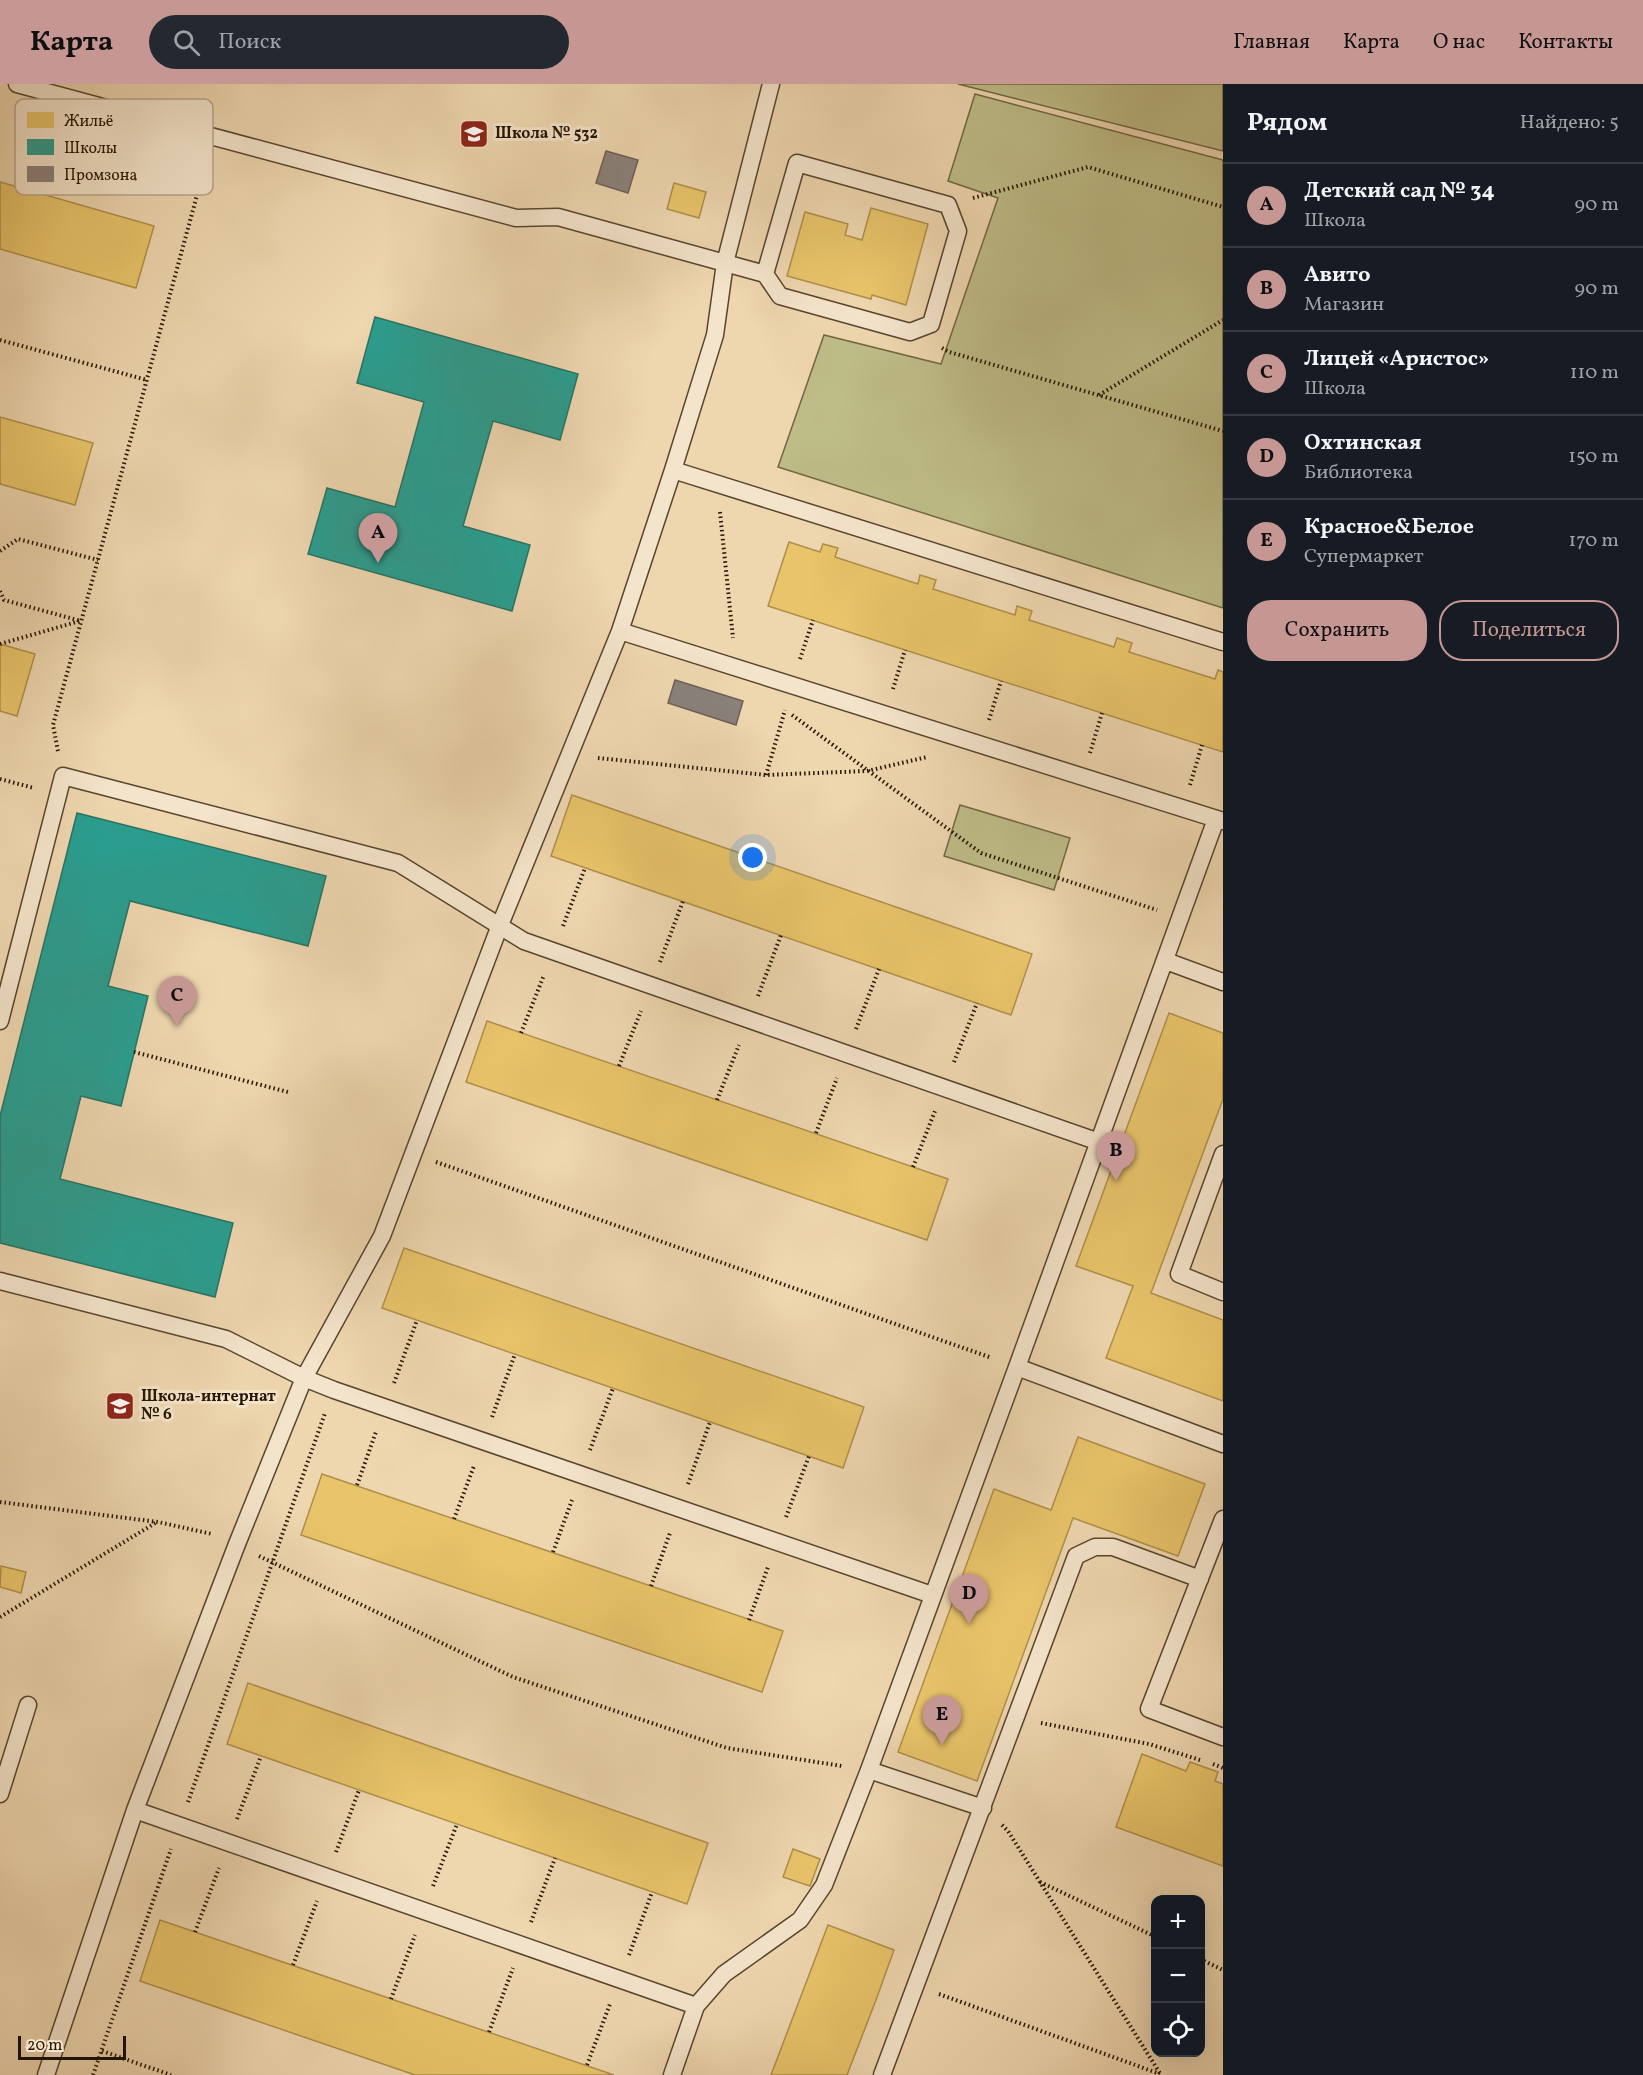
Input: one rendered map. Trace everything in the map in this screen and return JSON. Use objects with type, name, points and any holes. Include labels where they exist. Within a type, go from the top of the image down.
[{"type":"lane","points":[[17,84],[72,99]]},
{"type":"lane","points":[[46,2075],[135,1810],[237,1544],[304,1378],[382,1236],[500,925],[620,631],[715,335],[725,263],[771,84]]},
{"type":"lane","points":[[213,137],[516,218],[558,217],[765,274],[780,296],[910,332],[931,324],[958,231],[948,205],[797,163],[765,274]]},
{"type":"lane","points":[[673,470],[1223,642]]},
{"type":"lane","points":[[620,631],[1220,820],[1181,917],[869,1770],[824,1885],[800,1920],[724,1974],[696,2006],[672,2075]]},
{"type":"lane","points":[[0,1021],[63,776],[398,863],[524,941],[1099,1142]]},
{"type":"lane","points":[[1166,961],[1223,982]]},
{"type":"lane","points":[[1223,1154],[1179,1274],[1223,1292]]},
{"type":"lane","points":[[0,1281],[226,1339],[304,1378],[334,1390],[932,1595]]},
{"type":"lane","points":[[1017,1367],[1223,1444]]},
{"type":"lane","points":[[1223,1519],[1149,1709],[1223,1737]]},
{"type":"lane","points":[[882,2075],[1076,1556],[1095,1547],[1113,1547],[1200,1579]]},
{"type":"lane","points":[[0,1794],[28,1705]]},
{"type":"lane","points":[[869,1770],[983,1808]]},
{"type":"lane","points":[[135,1810],[696,2006]]},
{"type":"path","points":[[948,205],[1088,167],[1223,207]]},
{"type":"path","points":[[63,776],[53,725],[197,195]]},
{"type":"path","points":[[1099,395],[1223,320]]},
{"type":"path","points":[[910,332],[950,352],[1223,431]]},
{"type":"path","points":[[0,340],[147,380]]},
{"type":"path","points":[[717,484],[736,668]]},
{"type":"path","points":[[0,551],[18,538],[98,560]]},
{"type":"path","points":[[0,591],[4,600],[81,621]]},
{"type":"path","points":[[766,775],[813,620]]},
{"type":"path","points":[[0,644],[81,621]]},
{"type":"path","points":[[886,714],[905,650]]},
{"type":"path","points":[[982,745],[1001,681]]},
{"type":"path","points":[[776,704],[981,853],[1181,917]]},
{"type":"path","points":[[1083,777],[1102,713]]},
{"type":"path","points":[[1183,808],[1202,745]]},
{"type":"path","points":[[569,755],[766,775],[867,771],[936,755]]},
{"type":"path","points":[[0,779],[59,795]]},
{"type":"path","points":[[134,1052],[288,1092]]},
{"type":"path","points":[[413,1154],[1017,1367]]},
{"type":"path","points":[[93,2075],[334,1390]]},
{"type":"path","points":[[0,1502],[158,1522],[205,1532],[237,1544],[272,1563],[513,1677],[727,1748],[869,1770]]},
{"type":"path","points":[[0,1617],[158,1522]]},
{"type":"path","points":[[1017,1718],[1149,1744],[1223,1768]]},
{"type":"path","points":[[983,1808],[1008,1831],[1160,2074]]},
{"type":"path","points":[[1040,1882],[1151,1935]]},
{"type":"path","points":[[1205,1961],[1223,1970]]},
{"type":"path","points":[[916,1985],[1160,2074]]},
{"type":"path","points":[[102,2051],[171,2075]]},
{"type":"shaded area","points":[[958,84],[1223,84],[1223,151]]},
{"type":"shaded area","points":[[975,94],[1223,160],[1223,608],[778,467],[824,335],[941,364],[998,198],[948,181]]},
{"type":"shaded area","points":[[960,805],[1070,838],[1054,890],[944,856]]},
{"type":"building: Жильё","points":[[0,182],[15,186],[15,195],[46,195],[154,226],[136,288],[0,249]]},
{"type":"building: Жильё","points":[[674,183],[706,192],[699,218],[667,209]]},
{"type":"building: Жильё","points":[[871,208],[928,224],[906,305],[872,295],[871,299],[787,276],[805,212],[848,224],[845,235],[862,240]]},
{"type":"building: Жильё","points":[[0,417],[93,443],[75,505],[0,484]]},
{"type":"building: Жильё","points":[[789,542],[820,552],[823,544],[838,548],[835,557],[918,584],[920,575],[936,580],[933,589],[1015,615],[1017,606],[1032,611],[1029,620],[1114,647],[1117,638],[1132,643],[1129,652],[1215,679],[1218,670],[1223,672],[1223,752],[768,606]]},
{"type":"building: Жильё","points":[[0,644],[35,654],[17,716],[0,711]]},
{"type":"building: Жильё","points":[[572,795],[1032,954],[1011,1015],[551,856]]},
{"type":"building: Жильё","points":[[1169,1013],[1223,1033],[1223,1099],[1151,1293],[1223,1320],[1223,1401],[1106,1358],[1133,1286],[1076,1266]]},
{"type":"building: Жильё","points":[[487,1021],[948,1179],[927,1240],[466,1082]]},
{"type":"building: Жильё","points":[[404,1248],[864,1407],[843,1468],[382,1308]]},
{"type":"building: Жильё","points":[[1078,1437],[1205,1484],[1178,1556],[1073,1518],[977,1781],[898,1752],[994,1489],[1051,1510]]},
{"type":"building: Жильё","points":[[322,1474],[783,1631],[762,1692],[301,1535]]},
{"type":"building: Жильё","points":[[1,1566],[26,1572],[21,1593],[0,1587]]},
{"type":"building: Жильё","points":[[248,1683],[708,1843],[687,1904],[227,1744]]},
{"type":"building: Жильё","points":[[1142,1754],[1186,1771],[1190,1762],[1218,1772],[1215,1781],[1223,1784],[1223,1866],[1116,1827]]},
{"type":"building: Жильё","points":[[793,1849],[820,1859],[810,1886],[783,1877]]},
{"type":"building: Жильё","points":[[160,1920],[614,2075],[415,2075],[140,1981]]},
{"type":"building: Жильё","points":[[828,1925],[894,1950],[876,2000],[847,2075],[771,2075]]},
{"type":"building: Школы","points":[[375,317],[578,374],[560,440],[493,421],[463,526],[530,545],[512,611],[308,554],[327,488],[395,507],[424,402],[357,383]]},
{"type":"building: Школы","points":[[77,813],[326,876],[308,946],[130,901],[108,986],[148,996],[121,1106],[81,1096],[60,1179],[233,1223],[215,1297],[0,1243],[0,1116]]},
{"type":"building: Промзона","points":[[606,151],[638,160],[628,193],[596,183]]},
{"type":"building: Промзона","points":[[675,680],[743,701],[736,725],[668,703]]},
{"type":"place","name":"Школа № 532","points":[[474,134]]},
{"type":"place","name":"Детский сад № 34","points":[[378,563]]},
{"type":"place","name":"Лицей «Аристос»","points":[[177,1026]]},
{"type":"place","name":"Авито","points":[[1116,1181]]},
{"type":"place","name":"Школа-интернат № 6","points":[[120,1406]]},
{"type":"place","name":"Охтинская","points":[[969,1624]]},
{"type":"place","name":"Красное&Белое","points":[[942,1745]]}]
